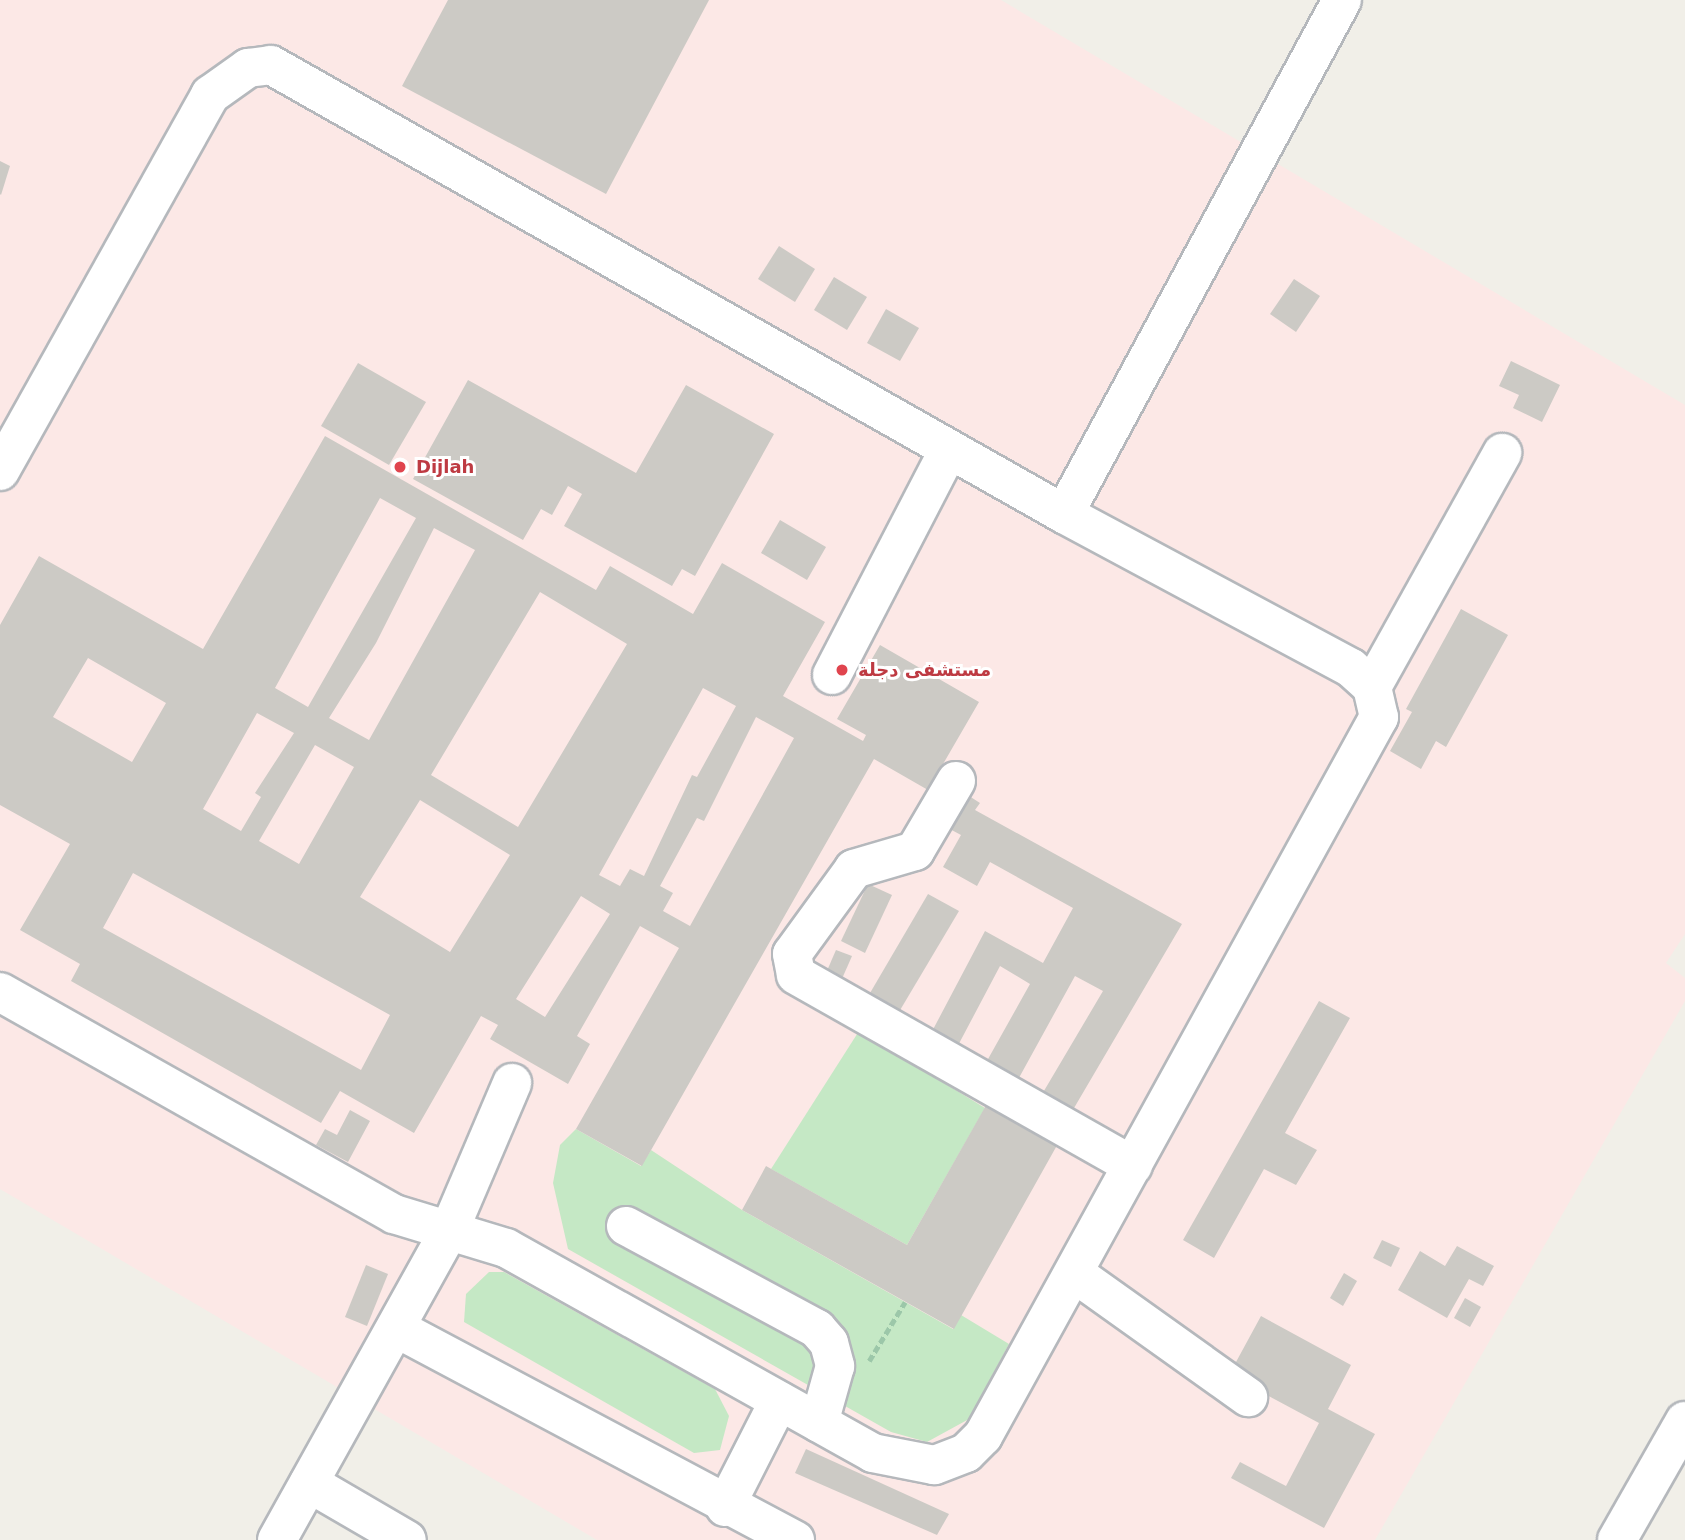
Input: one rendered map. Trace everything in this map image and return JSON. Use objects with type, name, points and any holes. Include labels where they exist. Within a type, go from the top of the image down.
[{"type":"street","points":[[1063,514],[1342,0]]},
{"type":"street","points":[[1,465],[209,94],[248,68],[271,65],[1063,514],[1351,668],[1372,687]]},
{"type":"street","points":[[832,675],[949,449]]},
{"type":"street","points":[[0,992],[394,1214],[506,1248],[779,1401],[893,1461],[925,1466],[966,1453],[983,1436],[1377,726],[1372,687],[1502,453]]},
{"type":"street","points":[[956,781],[915,851],[854,869],[792,954],[796,975],[1133,1166]]},
{"type":"street","points":[[277,1540],[449,1231],[512,1083]]},
{"type":"street","points":[[626,1226],[817,1329],[829,1343],[835,1366],[819,1423]]},
{"type":"street","points":[[1074,1273],[1248,1397]]},
{"type":"street","points":[[396,1328],[725,1507],[795,1540]]},
{"type":"street","points":[[725,1507],[779,1401]]},
{"type":"street","points":[[1617,1540],[1685,1421]]},
{"type":"street","points":[[309,1483],[407,1540]]},
{"type":"shaded area","name":"مستشفى دجلة","points":[[0,0],[1001,0],[1685,405],[1685,934],[1666,963],[1685,978],[1685,1001],[1375,1540],[597,1540],[0,1189]]},
{"type":"green space","points":[[859,1031],[985,1108],[907,1245],[771,1169]]},
{"type":"green space","points":[[576,1129],[641,1166],[651,1150],[742,1210],[953,1329],[961,1315],[1009,1344],[969,1419],[927,1442],[891,1432],[568,1249],[553,1183],[560,1145]]},
{"type":"green space","points":[[489,1272],[504,1272],[715,1389],[729,1416],[720,1450],[694,1453],[464,1322],[466,1294]]},
{"type":"building","points":[[448,0],[709,0],[606,194],[402,86]]},
{"type":"building","points":[[0,161],[10,166],[1,195],[0,194]]},
{"type":"building","points":[[779,246],[815,269],[795,302],[758,279]]},
{"type":"building","points":[[834,277],[867,297],[847,330],[814,310]]},
{"type":"building","points":[[1294,279],[1320,296],[1296,332],[1270,314]]},
{"type":"building","points":[[886,309],[919,328],[900,361],[867,343]]},
{"type":"building","points":[[1511,361],[1560,385],[1542,422],[1513,408],[1519,395],[1499,386]]},
{"type":"building","points":[[358,363],[426,402],[389,465],[321,426]]},
{"type":"building","points":[[468,380],[636,473],[686,385],[774,434],[695,576],[682,569],[672,586],[564,526],[582,494],[568,486],[552,515],[541,509],[523,540],[413,479]]},
{"type":"building","points":[[325,436],[596,590],[610,566],[693,614],[722,563],[825,622],[783,696],[863,741],[866,735],[837,719],[880,645],[979,702],[928,790],[874,759],[642,1166],[576,1129],[679,948],[640,926],[577,1036],[590,1044],[568,1084],[490,1039],[498,1025],[481,1016],[414,1133],[340,1091],[321,1123],[71,981],[80,964],[20,930],[70,844],[0,805],[0,625],[39,556],[203,649]],"holes":[[[380,498],[416,518],[308,707],[275,688]],[[434,528],[475,550],[369,740],[329,718],[376,643]],[[540,592],[627,644],[518,827],[431,775]],[[88,658],[166,703],[132,762],[53,717]],[[703,688],[736,706],[697,777],[692,775],[644,876],[630,869],[620,886],[599,875]],[[257,713],[294,733],[255,793],[261,797],[241,831],[203,809]],[[756,717],[794,738],[690,926],[663,911],[673,893],[660,886],[697,818],[704,821]],[[315,745],[354,767],[299,864],[259,841]],[[420,800],[510,855],[450,952],[360,897]],[[133,873],[390,1015],[361,1070],[103,928]],[[581,896],[610,914],[545,1017],[516,999]]]},
{"type":"building","points":[[780,520],[826,547],[807,580],[761,553]]},
{"type":"building","points":[[1461,609],[1508,635],[1446,747],[1436,741],[1421,769],[1390,751],[1412,712],[1406,709]]},
{"type":"building","points":[[966,794],[980,803],[975,810],[1182,924],[1067,1120],[1038,1101],[1103,991],[1075,976],[1015,1085],[983,1068],[1030,984],[1000,966],[954,1053],[928,1039],[985,931],[1043,963],[1073,908],[990,862],[977,886],[943,867],[961,835],[946,827]]},
{"type":"building","points":[[868,884],[892,895],[865,953],[841,941]]},
{"type":"building","points":[[928,894],[959,911],[893,1022],[863,1005]]},
{"type":"building","points":[[836,950],[852,956],[841,981],[826,973]]},
{"type":"building","points":[[1319,1001],[1350,1018],[1285,1133],[1317,1150],[1296,1185],[1264,1169],[1214,1258],[1183,1240]]},
{"type":"building","points":[[989,1100],[1060,1140],[954,1329],[742,1210],[766,1166],[907,1245]]},
{"type":"building","points":[[350,1110],[370,1121],[348,1162],[316,1145],[325,1129],[337,1135]]},
{"type":"building","points":[[1382,1240],[1400,1248],[1391,1267],[1373,1258]]},
{"type":"building","points":[[1457,1246],[1494,1266],[1483,1286],[1469,1279],[1447,1318],[1398,1290],[1420,1251],[1445,1266]]},
{"type":"building","points":[[366,1265],[388,1274],[367,1326],[345,1317]]},
{"type":"building","points":[[1344,1273],[1357,1281],[1343,1306],[1330,1298]]},
{"type":"building","points":[[1465,1298],[1481,1307],[1470,1327],[1454,1318]]},
{"type":"building","points":[[1261,1316],[1351,1365],[1328,1409],[1375,1434],[1324,1528],[1231,1478],[1240,1462],[1286,1486],[1319,1423],[1218,1369],[1225,1356],[1236,1362]]},
{"type":"building","points":[[806,1449],[949,1514],[937,1535],[795,1473]]},
{"type":"place","name":"Dijlah","points":[[400,467]]},
{"type":"place","name":"مستشفى دجلة","points":[[842,670]]}]
